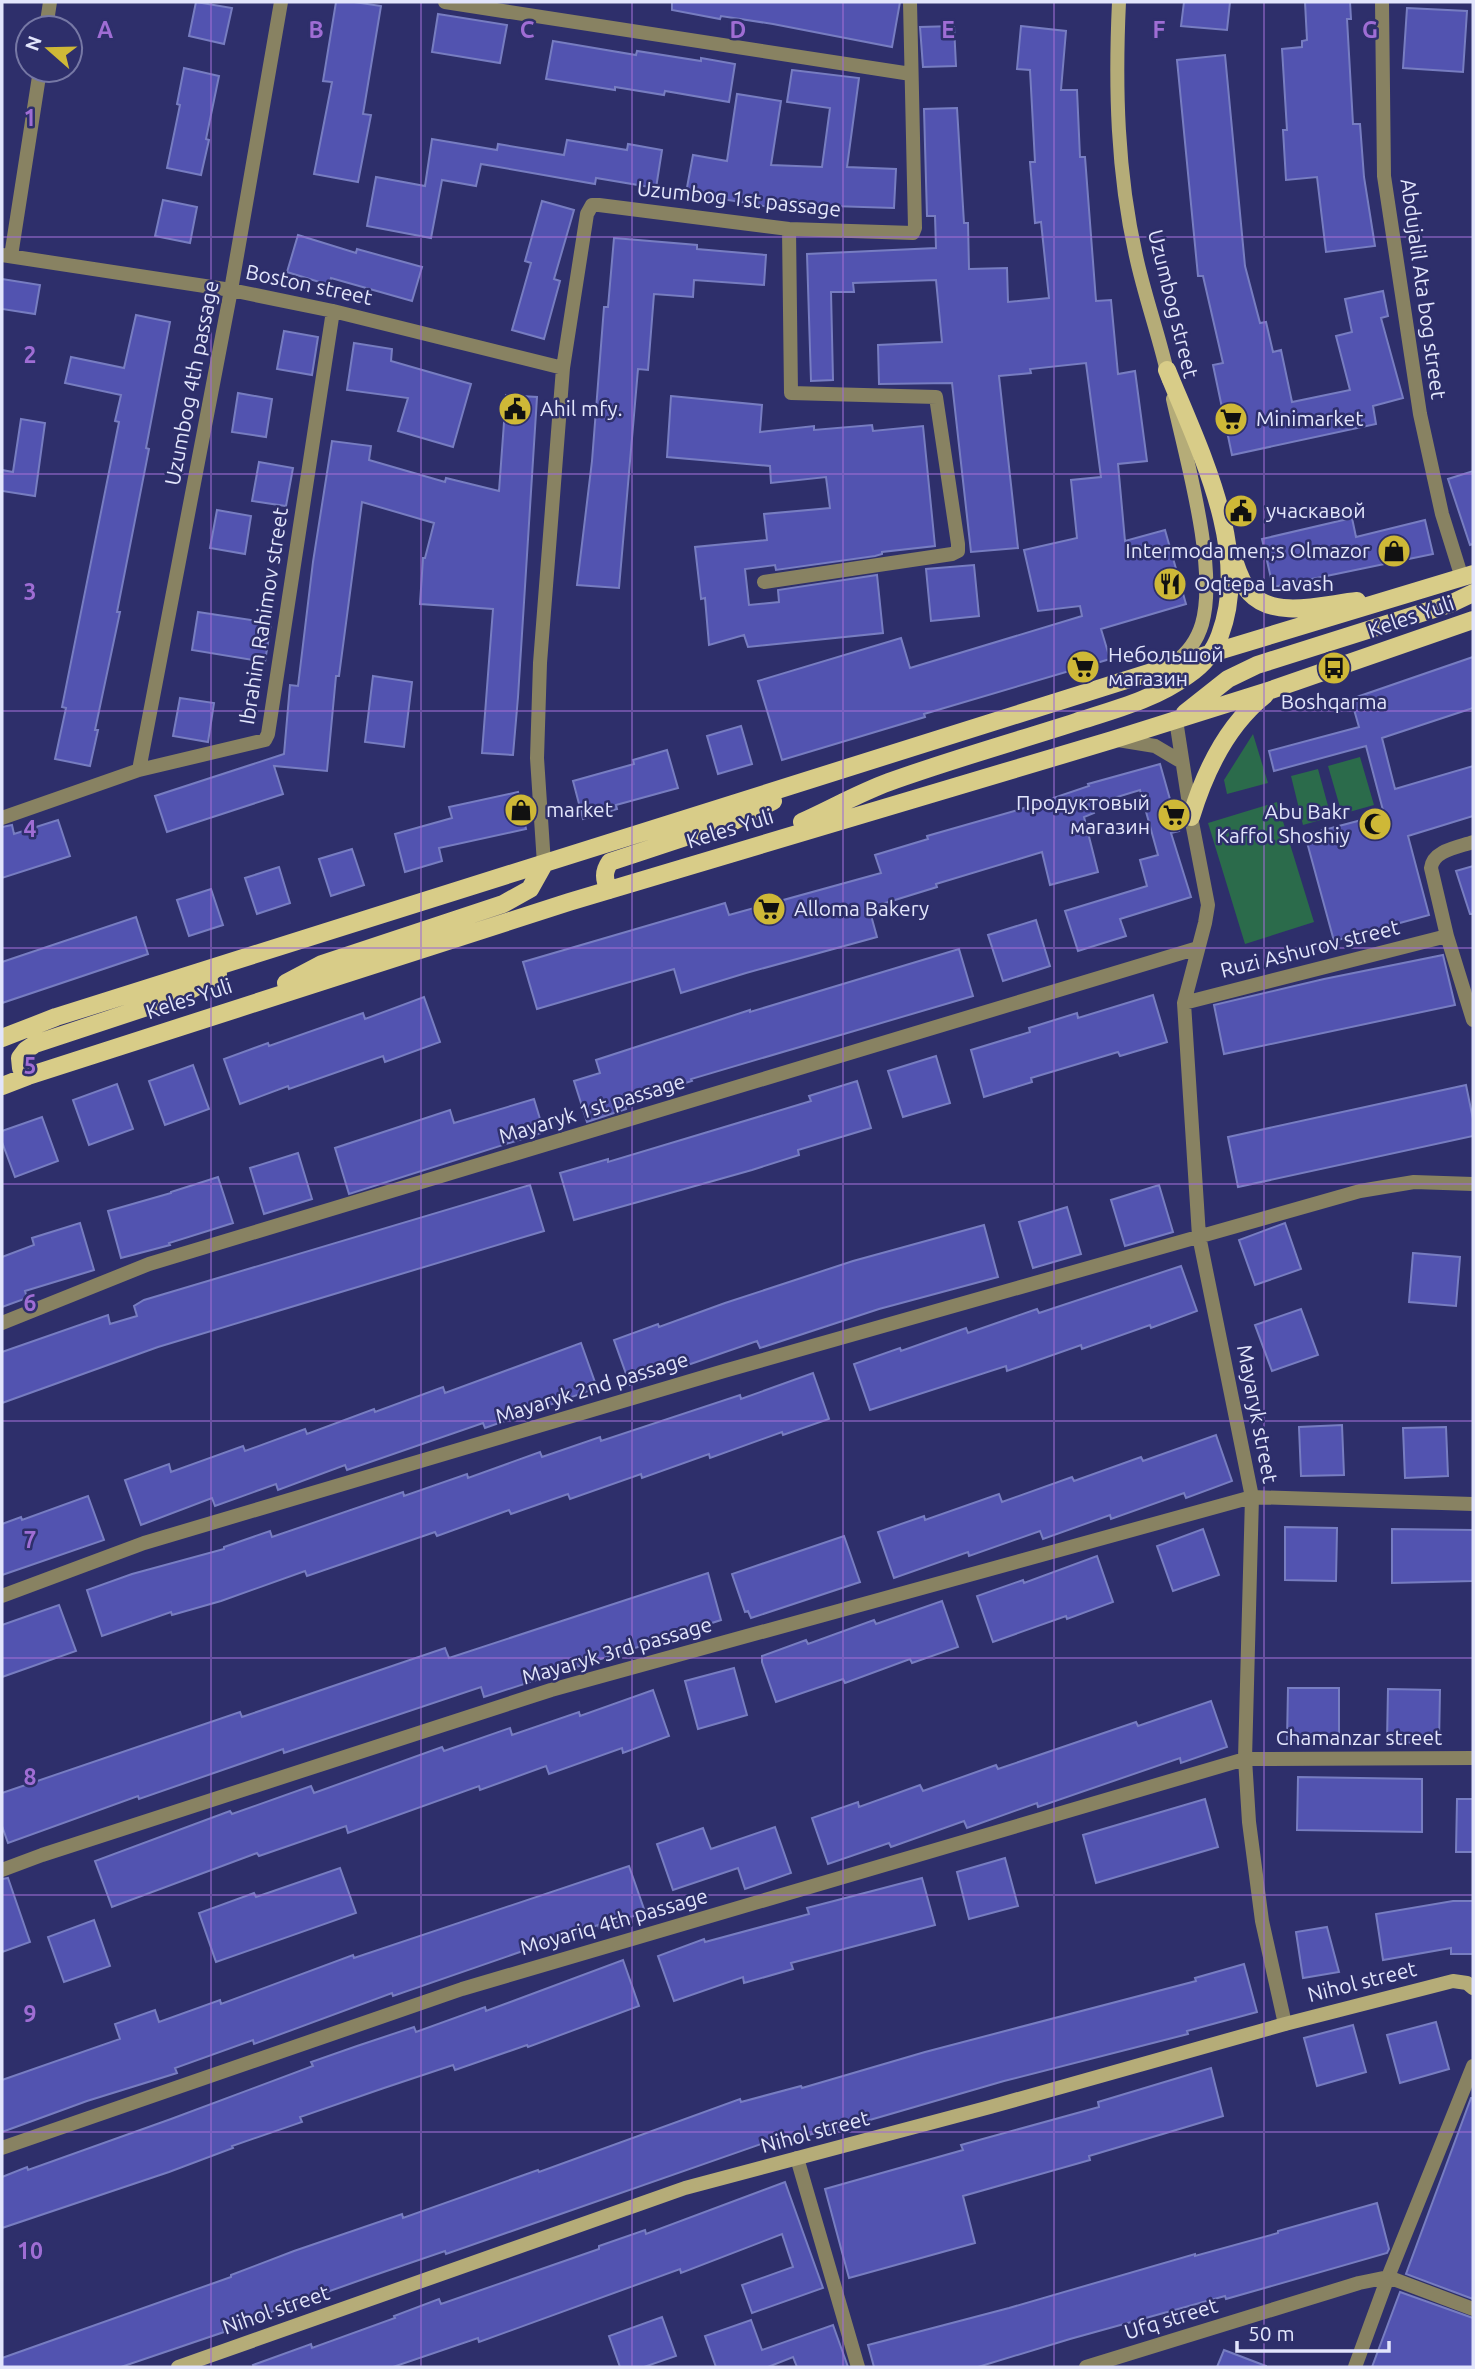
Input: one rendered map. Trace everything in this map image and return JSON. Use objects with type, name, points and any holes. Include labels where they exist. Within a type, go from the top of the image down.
[{"type":"main road","points":[[1167,370],[1206,469],[1227,539],[1245,586],[1251,594],[1266,604],[1290,608],[1398,596]]},
{"type":"main road","points":[[748,847],[887,783],[1102,713],[1169,687],[1200,666],[1212,653],[1221,633],[1228,600],[1227,539]]},
{"type":"main road","name":"Keles Yuli","points":[[2,1038],[57,1017],[594,846],[1468,576]]},
{"type":"main road","points":[[1165,669],[1176,720],[1228,679],[1283,655],[1450,604],[1473,593]]},
{"type":"main road","name":"Keles Yuli","points":[[2,1086],[242,1006],[609,890],[1271,690],[1473,620]]},
{"type":"main road","name":"Uzumbog street","points":[[1212,653],[1228,679]]},
{"type":"main road","points":[[1228,679],[1252,690],[1271,690]]},
{"type":"main road","points":[[1191,817],[1206,775],[1223,745],[1245,715],[1271,690]]},
{"type":"main road","points":[[609,890],[605,881],[605,870],[610,862],[734,821],[813,780]]},
{"type":"main road","points":[[242,1006],[322,964],[503,904],[530,889],[544,864]]},
{"type":"main road","points":[[28,1076],[21,1068],[20,1058],[26,1050],[35,1045],[177,997],[259,954]]},
{"type":"street","name":"Uzumbog 4th passage","points":[[139,770],[231,290],[281,2]]},
{"type":"street","points":[[445,2],[911,74],[910,2]]},
{"type":"street","name":"Uzumbog street","points":[[1119,2],[1117,90],[1124,192],[1136,258],[1167,370],[1202,541],[1204,614],[1212,653]]},
{"type":"street","name":"Abdujalil Ata bog street","points":[[1382,2],[1386,189],[1420,414],[1442,514],[1468,576]]},
{"type":"street","name":"Uzumbog 1st passage","points":[[544,864],[537,758],[540,663],[563,368],[587,214],[592,205],[789,229],[913,233],[911,74]]},
{"type":"street","points":[[6,255],[37,84]]},
{"type":"street","points":[[764,582],[958,551],[936,397],[791,393],[789,229]]},
{"type":"street","name":"Boston street","points":[[6,255],[231,290],[333,311],[563,368]]},
{"type":"street","name":"Ibrahim Rahimov street","points":[[2,817],[139,770],[265,740],[333,311]]},
{"type":"street","name":"Uzumbog street","points":[[1165,669],[1191,648],[1202,626],[1204,614]]},
{"type":"street","points":[[1176,720],[1182,762]]},
{"type":"street","points":[[1112,740],[1155,746],[1182,762]]},
{"type":"street","name":"Mayaryk street","points":[[1182,762],[1208,905],[1184,1003],[1199,1236],[1252,1497],[1245,1759],[1249,1822],[1262,1921],[1284,2024]]},
{"type":"street","points":[[1473,842],[1436,855],[1431,868],[1447,936],[1473,1020]]},
{"type":"street","name":"Ruzi Ashurov street","points":[[1184,1003],[1447,936]]},
{"type":"street","name":"Mayaryk 1st passage","points":[[2,1323],[149,1264],[1198,948]]},
{"type":"street","points":[[1199,1236],[1360,1191],[1413,1182],[1473,1184]]},
{"type":"street","name":"Mayaryk 2nd passage","points":[[2,1596],[157,1539],[737,1367],[1199,1236]]},
{"type":"street","name":"Mayaryk 3rd passage","points":[[2,1870],[551,1690],[1252,1497],[1473,1504]]},
{"type":"street","name":"Chamanzar street","points":[[1245,1759],[1473,1758]]},
{"type":"street","name":"Moyariq 4th passage","points":[[2,2148],[462,1989],[1245,1759]]},
{"type":"street","name":"Nihol street","points":[[178,2367],[685,2188],[990,2108],[1284,2024],[1453,1981],[1467,1983],[1473,1988]]},
{"type":"street","points":[[1356,2367],[1388,2277],[1473,2066]]},
{"type":"street","points":[[797,2158],[858,2367]]},
{"type":"street","points":[[1388,2277],[1473,2309]]},
{"type":"street","name":"Ufq street","points":[[1086,2367],[1104,2365],[1359,2283],[1388,2277]]},
{"type":"green space","points":[[1253,734],[1268,783],[1227,794],[1224,780]]},
{"type":"green space","points":[[1360,757],[1374,805],[1342,814],[1328,766]]},
{"type":"green space","points":[[1318,769],[1331,817],[1303,825],[1291,776]]},
{"type":"green space","points":[[1277,802],[1314,922],[1245,944],[1208,823]]},
{"type":"building","points":[[196,2],[232,8],[224,44],[189,36]]},
{"type":"building","points":[[336,2],[381,6],[363,114],[371,115],[358,182],[314,174],[332,82],[323,81]]},
{"type":"building","points":[[672,2],[900,2],[892,47],[773,24],[721,16],[720,19],[672,10]]},
{"type":"building","points":[[1184,2],[1230,2],[1227,30],[1181,26]]},
{"type":"building","points":[[1305,2],[1350,2],[1351,19],[1347,19],[1353,124],[1360,124],[1364,177],[1375,246],[1326,252],[1317,177],[1286,180],[1283,130],[1287,130],[1282,49],[1302,47],[1302,41],[1307,40]]},
{"type":"building","points":[[1407,8],[1467,11],[1463,72],[1403,68]]},
{"type":"building","points":[[438,14],[507,25],[500,63],[432,52]]},
{"type":"building","points":[[954,26],[956,66],[923,67],[920,27]]},
{"type":"building","points":[[1021,26],[1066,31],[1061,90],[1077,90],[1080,157],[1085,157],[1096,301],[1111,300],[1118,374],[1135,371],[1147,461],[1118,464],[1125,541],[1165,530],[1186,604],[1101,629],[1110,659],[924,714],[925,717],[782,760],[758,681],[901,638],[910,668],[1082,616],[1080,606],[1038,611],[1024,550],[1077,538],[1071,480],[1101,477],[1086,363],[1030,369],[1031,373],[999,376],[1018,548],[971,552],[952,383],[879,384],[878,345],[942,342],[936,280],[853,283],[854,292],[831,292],[833,380],[811,381],[807,254],[936,248],[935,216],[927,216],[924,109],[957,108],[964,223],[968,223],[969,269],[1007,268],[1008,302],[1049,298],[1041,222],[1035,223],[1030,162],[1035,162],[1030,70],[1017,69]]},
{"type":"building","points":[[553,41],[636,55],[637,51],[735,64],[729,102],[665,91],[664,95],[546,79]]},
{"type":"building","points":[[1225,55],[1245,266],[1260,323],[1266,322],[1273,352],[1281,350],[1292,402],[1350,390],[1336,336],[1352,332],[1345,299],[1383,291],[1388,316],[1381,318],[1403,398],[1373,406],[1376,424],[1232,455],[1213,365],[1223,363],[1203,276],[1198,276],[1177,60]]},
{"type":"building","points":[[184,68],[219,76],[201,175],[167,168],[180,105],[177,104]]},
{"type":"building","points":[[792,70],[859,78],[847,167],[896,169],[894,208],[770,204],[770,207],[686,193],[693,155],[727,161],[737,94],[781,101],[771,165],[822,167],[830,108],[787,102]]},
{"type":"building","points":[[432,139],[497,150],[498,144],[564,155],[567,140],[627,150],[628,144],[662,150],[656,188],[596,178],[595,184],[481,164],[476,186],[442,180],[431,238],[367,226],[376,177],[425,186]]},
{"type":"building","points":[[163,200],[197,207],[190,243],[155,236]]},
{"type":"building","points":[[542,201],[574,210],[554,279],[560,281],[544,339],[512,330],[531,263],[525,261]]},
{"type":"building","points":[[298,235],[356,253],[357,249],[422,267],[412,301],[331,278],[329,285],[287,272]]},
{"type":"building","points":[[614,238],[697,245],[697,249],[766,255],[764,285],[694,280],[693,297],[654,294],[648,370],[638,369],[619,588],[577,585],[592,461],[604,307],[608,307]]},
{"type":"building","points":[[2,279],[40,285],[35,314],[2,309]]},
{"type":"building","points":[[136,315],[170,322],[146,448],[149,449],[117,612],[120,612],[90,766],[55,759],[66,708],[62,707],[119,422],[115,421],[121,395],[65,383],[71,357],[124,368]]},
{"type":"building","points":[[284,331],[318,337],[312,375],[277,369]]},
{"type":"building","points":[[354,343],[392,349],[391,361],[471,384],[453,447],[398,431],[408,398],[347,390]]},
{"type":"building","points":[[238,393],[272,399],[266,437],[232,432]]},
{"type":"building","points":[[506,395],[537,397],[513,755],[482,753],[493,609],[420,604],[423,558],[434,523],[362,502],[339,676],[336,676],[327,771],[274,766],[283,794],[167,832],[155,796],[284,754],[290,685],[298,686],[313,562],[332,441],[371,446],[369,460],[445,482],[446,478],[499,491]]},
{"type":"building","points":[[671,396],[762,405],[760,432],[814,426],[814,430],[872,425],[873,431],[923,426],[935,546],[776,570],[775,565],[745,569],[749,605],[779,602],[778,590],[877,575],[883,633],[748,647],[744,635],[709,645],[705,598],[701,599],[695,547],[767,540],[764,514],[830,508],[826,477],[771,483],[770,466],[667,457]]},
{"type":"building","points":[[21,419],[45,423],[35,496],[2,491],[2,470],[13,472]]},
{"type":"building","points":[[259,462],[293,468],[286,506],[252,501]]},
{"type":"building","points":[[1473,471],[1473,544],[1470,545],[1448,479]]},
{"type":"building","points":[[217,510],[251,516],[245,554],[210,548]]},
{"type":"building","points":[[1352,518],[1356,537],[1425,520],[1433,554],[1273,587],[1262,539]]},
{"type":"building","points":[[974,565],[979,616],[931,621],[926,569]]},
{"type":"building","points":[[198,612],[271,623],[265,662],[192,650]]},
{"type":"building","name":"Abu Bakr Kaffol Shoshiy","points":[[1473,657],[1473,708],[1382,738],[1395,789],[1473,766],[1473,816],[1408,836],[1429,915],[1334,941],[1305,835],[1384,814],[1366,746],[1274,771],[1269,751],[1359,727],[1351,699]]},
{"type":"building","points":[[373,676],[412,682],[404,747],[365,742]]},
{"type":"building","points":[[180,698],[214,703],[208,742],[173,736]]},
{"type":"building","points":[[741,726],[752,764],[718,774],[707,736]]},
{"type":"building","points":[[667,750],[678,788],[616,805],[617,809],[583,819],[573,781],[634,764],[633,760]]},
{"type":"building","points":[[1160,764],[1179,831],[1171,833],[1191,897],[1120,919],[1126,936],[1078,951],[1065,911],[1147,886],[1140,860],[1158,855],[1140,790],[1091,805],[1094,813],[1084,817],[1098,872],[1050,885],[1042,852],[936,884],[937,887],[869,908],[877,937],[681,993],[674,969],[537,1009],[523,962],[725,903],[729,915],[881,873],[875,855],[928,839],[927,836],[1018,810],[1089,786],[1088,784]]},
{"type":"building","points":[[518,792],[526,829],[439,848],[442,861],[405,872],[395,834],[452,818],[449,807]]},
{"type":"building","points":[[58,820],[70,856],[2,878],[2,827],[12,825],[14,834]]},
{"type":"building","points":[[352,849],[364,885],[331,896],[319,859]]},
{"type":"building","points":[[1473,866],[1473,914],[1470,914],[1456,871]]},
{"type":"building","points":[[279,867],[290,903],[257,914],[245,878]]},
{"type":"building","points":[[211,889],[223,925],[189,936],[177,900]]},
{"type":"building","points":[[136,917],[148,954],[2,1003],[2,962]]},
{"type":"building","points":[[1036,920],[1050,966],[1003,981],[988,935]]},
{"type":"building","points":[[959,949],[973,996],[691,1079],[692,1081],[624,1102],[626,1109],[587,1122],[574,1081],[600,1073],[596,1060],[750,1010]]},
{"type":"building","points":[[1443,955],[1455,1005],[1224,1054],[1214,1005]]},
{"type":"building","points":[[1153,995],[1167,1042],[1120,1056],[1118,1052],[1031,1078],[1032,1082],[984,1097],[971,1050],[1030,1032],[1029,1028],[1077,1013],[1078,1018]]},
{"type":"building","points":[[424,997],[440,1042],[385,1062],[383,1056],[240,1104],[224,1059],[363,1013],[365,1019]]},
{"type":"building","points":[[936,1056],[950,1103],[903,1117],[888,1071]]},
{"type":"building","points":[[193,1065],[209,1109],[165,1125],[149,1081]]},
{"type":"building","points":[[857,1081],[871,1128],[798,1150],[799,1155],[752,1170],[574,1220],[560,1173],[608,1159],[608,1162],[811,1101],[809,1096]]},
{"type":"building","points":[[117,1084],[133,1129],[89,1145],[73,1100]]},
{"type":"building","points":[[1466,1085],[1473,1119],[1473,1136],[1238,1187],[1228,1137]]},
{"type":"building","points":[[534,1099],[544,1132],[349,1194],[335,1148],[450,1110],[454,1123]]},
{"type":"building","points":[[42,1117],[58,1161],[15,1177],[2,1142],[2,1131]]},
{"type":"building","points":[[298,1153],[312,1199],[264,1214],[250,1168]]},
{"type":"building","points":[[218,1177],[233,1223],[169,1243],[170,1245],[121,1258],[108,1211]]},
{"type":"building","points":[[530,1185],[544,1231],[158,1347],[2,1403],[2,1352],[108,1315],[110,1324],[137,1316],[134,1306],[144,1300]]},
{"type":"building","points":[[1159,1185],[1173,1232],[1125,1246],[1111,1200]]},
{"type":"building","points":[[1067,1207],[1081,1254],[1033,1268],[1019,1222]]},
{"type":"building","points":[[80,1223],[94,1270],[25,1291],[27,1298],[2,1307],[2,1257],[34,1245],[32,1238]]},
{"type":"building","points":[[1285,1223],[1301,1269],[1255,1285],[1239,1240]]},
{"type":"building","points":[[984,1225],[998,1277],[879,1309],[760,1348],[757,1341],[630,1385],[614,1340],[853,1261]]},
{"type":"building","points":[[1413,1253],[1460,1257],[1456,1306],[1409,1302]]},
{"type":"building","points":[[1181,1266],[1197,1311],[1082,1349],[1081,1345],[1007,1371],[1006,1366],[870,1410],[854,1364],[966,1328],[968,1333],[1037,1309],[1039,1313]]},
{"type":"building","points":[[1301,1309],[1318,1355],[1272,1371],[1255,1325]]},
{"type":"building","points":[[581,1343],[597,1388],[485,1428],[483,1423],[347,1470],[345,1465],[278,1490],[276,1484],[215,1506],[212,1498],[141,1525],[125,1480],[169,1464],[171,1472],[243,1446],[245,1451],[305,1429],[307,1434],[443,1387],[445,1393]]},
{"type":"building","points":[[813,1373],[829,1419],[783,1435],[782,1432],[710,1458],[709,1454],[642,1478],[641,1474],[570,1499],[568,1494],[511,1514],[509,1510],[437,1536],[435,1532],[307,1576],[305,1571],[221,1601],[172,1615],[171,1612],[102,1636],[87,1590],[132,1574],[224,1549],[270,1531],[272,1537],[403,1492],[404,1496],[467,1474],[468,1478],[540,1452],[542,1457],[600,1437],[601,1441],[740,1395],[741,1399]]},
{"type":"building","points":[[1342,1425],[1344,1475],[1301,1476],[1299,1427]]},
{"type":"building","points":[[1446,1427],[1448,1476],[1405,1478],[1403,1428]]},
{"type":"building","points":[[1216,1435],[1232,1481],[1186,1498],[1184,1493],[1111,1519],[1110,1515],[1043,1539],[1040,1531],[894,1578],[878,1532],[924,1516],[925,1520],[999,1494],[1002,1502],[1072,1477],[1074,1481],[1141,1457],[1143,1461]]},
{"type":"building","points":[[88,1496],[104,1540],[2,1575],[2,1524],[21,1517],[22,1520]]},
{"type":"building","points":[[1285,1527],[1337,1528],[1336,1581],[1285,1580]]},
{"type":"building","points":[[1203,1529],[1219,1575],[1173,1591],[1157,1546]]},
{"type":"building","points":[[1392,1529],[1473,1530],[1473,1581],[1392,1583]]},
{"type":"building","points":[[844,1536],[860,1582],[751,1618],[748,1611],[745,1612],[732,1574]]},
{"type":"building","points":[[1097,1556],[1113,1602],[993,1642],[977,1596],[1023,1580],[1024,1583]]},
{"type":"building","points":[[708,1573],[721,1620],[484,1697],[481,1687],[284,1753],[283,1749],[139,1799],[138,1796],[8,1843],[2,1826],[2,1793],[240,1712],[242,1717],[445,1648],[449,1658]]},
{"type":"building","points":[[942,1601],[958,1647],[912,1663],[910,1659],[845,1683],[843,1679],[776,1702],[762,1656],[806,1640],[808,1644],[874,1620],[876,1624]]},
{"type":"building","points":[[59,1605],[76,1651],[2,1677],[2,1625]]},
{"type":"building","points":[[734,1668],[747,1715],[698,1729],[685,1681]]},
{"type":"building","points":[[1288,1688],[1339,1688],[1339,1741],[1287,1741]]},
{"type":"building","points":[[1388,1689],[1440,1690],[1439,1743],[1387,1742]]},
{"type":"building","points":[[653,1690],[669,1736],[623,1753],[622,1748],[549,1774],[546,1766],[480,1790],[479,1786],[348,1833],[346,1826],[259,1856],[257,1853],[112,1907],[95,1861],[230,1811],[232,1814],[311,1786],[314,1793],[442,1747],[444,1751],[510,1728],[512,1735],[579,1712],[580,1716]]},
{"type":"building","points":[[1211,1701],[1227,1747],[1181,1763],[1180,1758],[1038,1807],[1037,1803],[967,1828],[964,1821],[891,1847],[889,1843],[828,1864],[812,1818],[858,1802],[859,1807],[920,1785],[923,1791],[996,1765],[998,1769],[1136,1722],[1138,1726]]},
{"type":"building","points":[[1298,1777],[1422,1779],[1422,1832],[1297,1830]]},
{"type":"building","points":[[1205,1799],[1218,1847],[1096,1883],[1083,1835]]},
{"type":"building","points":[[1457,1799],[1473,1799],[1473,1852],[1456,1852]]},
{"type":"building","points":[[775,1827],[791,1873],[745,1889],[738,1868],[673,1890],[657,1844],[703,1828],[711,1849]]},
{"type":"building","points":[[1005,1858],[1018,1906],[969,1919],[957,1872]]},
{"type":"building","points":[[629,1866],[645,1912],[599,1928],[598,1925],[393,1996],[392,1993],[254,2044],[253,2040],[175,2068],[177,2073],[87,2101],[2,2132],[2,2080],[120,2039],[115,2024],[155,2010],[159,2022],[220,2000],[221,2004],[353,1955],[354,1958]]},
{"type":"building","points":[[340,1868],[356,1913],[216,1962],[199,1913],[254,1893],[256,1897]]},
{"type":"building","points":[[8,1878],[30,1942],[2,1952],[2,1879]]},
{"type":"building","points":[[922,1878],[935,1925],[791,1963],[793,1969],[744,1983],[743,1977],[674,2001],[658,1956],[704,1939],[705,1942],[809,1914],[807,1908]]},
{"type":"building","points":[[1453,1901],[1473,1901],[1473,1954],[1451,1954],[1451,1948],[1383,1960],[1376,1914]]},
{"type":"building","points":[[94,1920],[110,1966],[64,1982],[48,1937]]},
{"type":"building","points":[[1327,1927],[1339,1972],[1303,1978],[1296,1932]]},
{"type":"building","points":[[623,1960],[639,2006],[528,2047],[527,2045],[455,2070],[453,2065],[300,2117],[302,2122],[232,2146],[233,2148],[169,2172],[2,2228],[2,2177],[171,2119],[313,2066],[311,2062],[414,2027],[416,2032],[485,2007],[486,2011]]},
{"type":"building","points":[[1244,1964],[1257,2012],[1187,2031],[1188,2034],[1004,2081],[825,2133],[824,2131],[765,2146],[764,2143],[446,2254],[445,2251],[372,2276],[223,2329],[224,2332],[121,2367],[2,2367],[2,2358],[231,2277],[294,2251],[402,2214],[403,2218],[538,2170],[539,2172],[740,2099],[741,2102],[801,2086],[802,2088],[925,2052],[1196,1981],[1195,1978]]},
{"type":"building","points":[[1436,2022],[1449,2069],[1400,2083],[1387,2035]]},
{"type":"building","points":[[1353,2025],[1366,2072],[1317,2086],[1304,2038]]},
{"type":"building","points":[[1211,2068],[1223,2116],[1089,2156],[1090,2160],[963,2196],[975,2243],[849,2278],[825,2189],[963,2150],[961,2145],[1099,2107],[1098,2102]]},
{"type":"building","points":[[1473,2098],[1473,2299],[1406,2274]]},
{"type":"building","points":[[785,2182],[823,2288],[752,2313],[742,2285],[793,2267],[782,2234],[681,2273],[680,2269],[479,2342],[478,2338],[393,2367],[253,2365],[311,2344],[312,2348],[439,2299],[441,2304],[599,2249],[599,2246],[645,2230],[646,2234]]},
{"type":"building","points":[[1377,2203],[1389,2249],[1387,2253],[1226,2299],[1225,2296],[1070,2339],[978,2367],[874,2367],[868,2345],[1278,2233]]},
{"type":"building","points":[[1400,2292],[1473,2318],[1473,2367],[1372,2367]]},
{"type":"building","points":[[662,2317],[676,2356],[644,2367],[620,2367],[609,2336]]},
{"type":"building","points":[[751,2320],[762,2350],[833,2325],[848,2367],[797,2367],[793,2357],[768,2367],[716,2367],[705,2336]]},
{"type":"building","points":[[1224,2350],[1266,2366],[1266,2367],[1217,2367]]},
{"type":"place","name":"Ahil mfy.","points":[[515,409]]},
{"type":"place","name":"Minimarket","points":[[1231,419]]},
{"type":"place","name":"учаскавой","points":[[1241,511]]},
{"type":"place","name":"Intermoda men;s Olmazor","points":[[1394,551]]},
{"type":"place","name":"Oqtepa Lavash","points":[[1170,584]]},
{"type":"place","name":"Небольшой магазин","points":[[1083,667]]},
{"type":"place","name":"Boshqarma","points":[[1334,668]]},
{"type":"place","name":"market","points":[[521,810]]},
{"type":"place","name":"Продуктовый магазин","points":[[1174,815]]},
{"type":"place","name":"Abu Bakr Kaffol Shoshiy","points":[[1375,824]]},
{"type":"place","name":"Alloma Bakery","points":[[769,909]]}]
